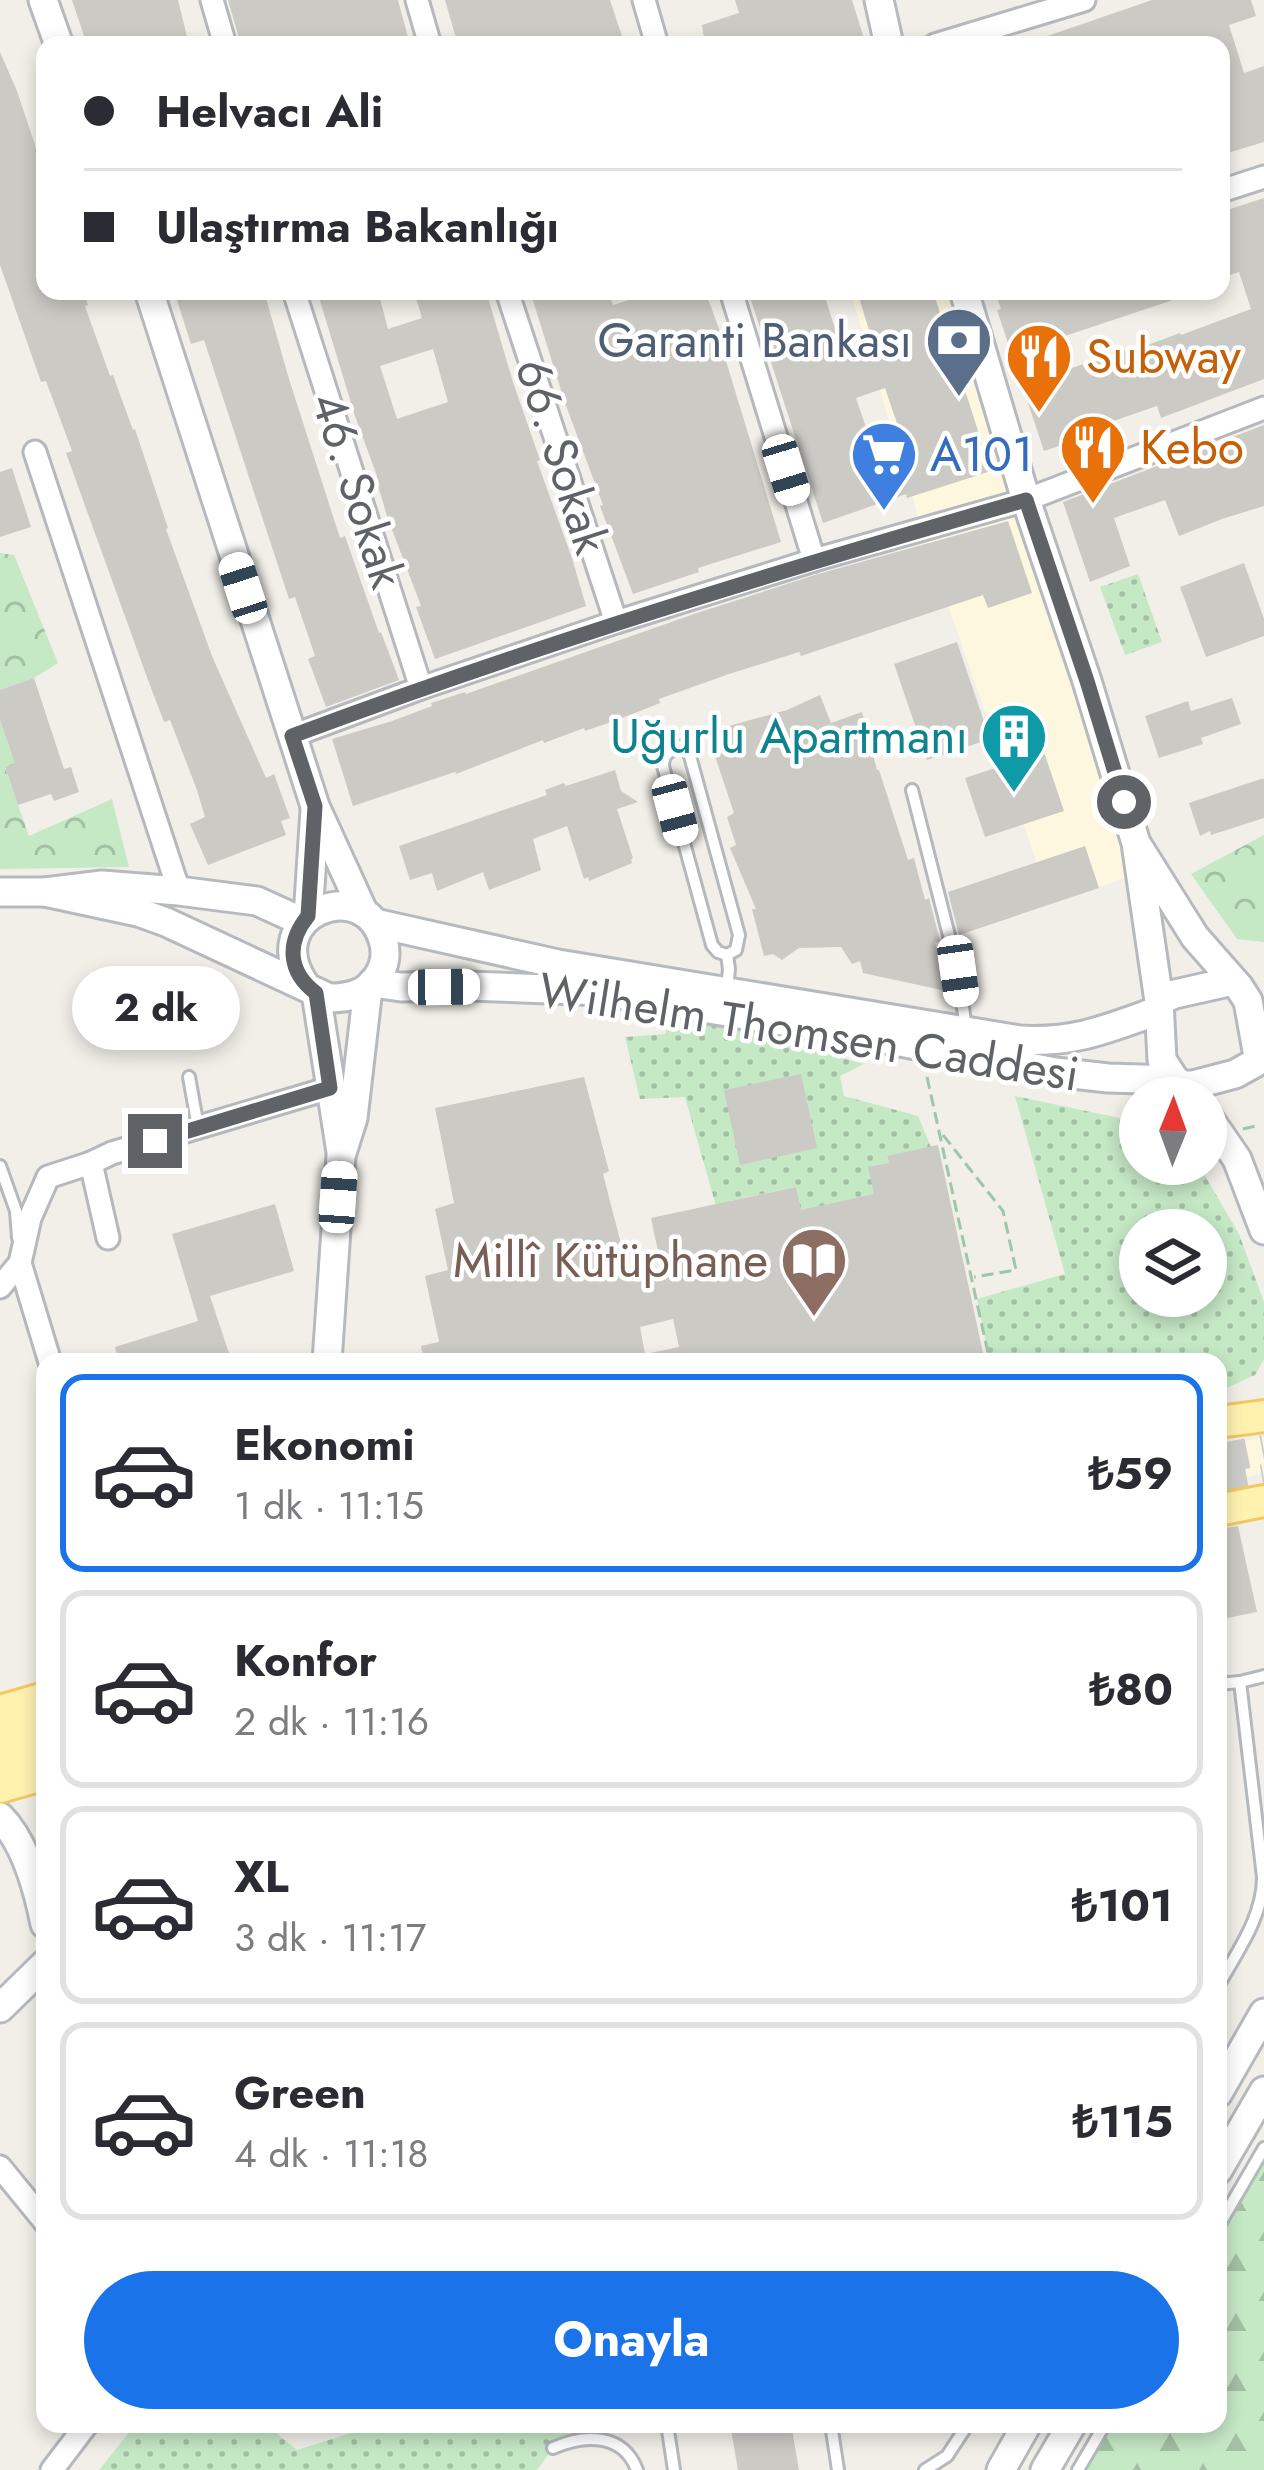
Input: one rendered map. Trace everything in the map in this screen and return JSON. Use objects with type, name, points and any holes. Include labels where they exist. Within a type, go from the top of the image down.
[{"type":"main road","points":[[43,0],[56,36]]},
{"type":"main road","points":[[879,0],[887,36]]},
{"type":"main road","points":[[45,892],[166,922],[329,998],[356,995],[370,986],[384,964],[382,935],[369,918],[315,806],[152,300]]},
{"type":"main road","points":[[967,300],[1136,843],[1162,1060],[1178,1077]]},
{"type":"main road","points":[[315,806],[305,920],[292,943],[292,958],[310,989],[341,1156],[328,1353]]},
{"type":"main road","points":[[1136,843],[1195,938],[1245,982],[1260,1061],[1225,1077]]},
{"type":"main road","points":[[0,892],[102,885],[179,891],[257,901],[305,920]]},
{"type":"main road","points":[[305,920],[335,906],[350,907],[369,918]]},
{"type":"main road","name":"Wilhelm Thomsen Caddesi","points":[[369,918],[558,964],[1050,1042],[1078,1038],[1158,1006]]},
{"type":"main road","points":[[1158,1006],[1175,994],[1245,982]]},
{"type":"main road","points":[[341,1156],[353,1118],[370,986]]},
{"type":"main road","name":"Wilhelm Thomsen Caddesi","points":[[370,986],[601,991],[1119,1079]]},
{"type":"main road","points":[[1227,1144],[1238,1160],[1264,1230]]},
{"type":"main road","points":[[1227,1421],[1264,1416]]},
{"type":"main road","points":[[1227,1502],[1264,1501]]},
{"type":"main road","points":[[1227,1503],[1264,1514]]},
{"type":"main road","points":[[0,1712],[36,1701]]},
{"type":"main road","points":[[0,1734],[36,1724]]},
{"type":"main road","points":[[0,1765],[36,1754]]},
{"type":"main road","points":[[0,1787],[36,1777]]},
{"type":"main road","points":[[0,1817],[19,1844],[36,1890]]},
{"type":"main road","points":[[0,2008],[36,1970]]},
{"type":"main road","points":[[1227,2077],[1264,2013]]},
{"type":"main road","points":[[1227,2154],[1264,2090]]},
{"type":"main road","points":[[1000,2470],[1022,2433]]},
{"type":"main road","points":[[1045,2470],[1067,2433]]},
{"type":"street","points":[[212,0],[222,36]]},
{"type":"street","points":[[417,0],[427,36]]},
{"type":"street","points":[[644,0],[654,36]]},
{"type":"street","points":[[965,36],[1084,0]]},
{"type":"street","points":[[1230,188],[1264,177]]},
{"type":"street","name":"46. Sokak","points":[[297,300],[421,688]]},
{"type":"street","name":"66. Sokak","points":[[511,300],[616,622]]},
{"type":"street","points":[[733,300],[814,560]]},
{"type":"street","points":[[292,736],[616,622],[1026,500],[1264,408]]},
{"type":"street","points":[[35,452],[179,891]]},
{"type":"street","points":[[47,1353],[20,1263],[29,1218],[48,1177],[112,1153],[330,1088]]},
{"type":"street","points":[[91,1163],[108,1238]]},
{"type":"street","points":[[0,1287],[20,1263]]},
{"type":"street","points":[[0,2168],[36,2211]]},
{"type":"street","points":[[52,2470],[80,2433]]},
{"type":"lane","points":[[681,746],[690,756],[739,935],[736,950],[727,955],[712,945],[663,766],[668,752],[681,746]]},
{"type":"lane","points":[[912,790],[958,971],[966,1032]]},
{"type":"lane","points":[[727,955],[727,991]]},
{"type":"lane","points":[[189,1077],[198,1129]]},
{"type":"lane","points":[[0,1166],[16,1211],[20,1263]]},
{"type":"lane","points":[[1227,1683],[1264,1676]]},
{"type":"lane","points":[[1227,1969],[1263,1896],[1240,1682]]},
{"type":"lane","points":[[1227,2212],[1264,2148]]},
{"type":"lane","points":[[597,2433],[598,2439]]},
{"type":"lane","points":[[668,2433],[674,2470]]},
{"type":"lane","points":[[832,2433],[838,2470]]},
{"type":"lane","points":[[925,2470],[947,2456],[962,2433]]},
{"type":"lane","points":[[1078,2470],[1100,2433]]},
{"type":"lane","points":[[553,2448],[598,2439],[614,2443],[628,2452],[637,2470]]},
{"type":"path","points":[[927,1077],[987,1353]]},
{"type":"path","points":[[938,1130],[1004,1211],[1016,1270],[972,1277]]},
{"type":"shaded area","points":[[853,300],[965,300],[1131,876],[1051,904],[922,529]]},
{"type":"shaded area","points":[[1264,1437],[1264,1473],[1227,1481],[1227,1445]]},
{"type":"green space","points":[[0,553],[14,555],[58,663],[0,690]]},
{"type":"green space","points":[[1138,574],[1162,642],[1125,655],[1100,587]]},
{"type":"green space","points":[[0,720],[15,764],[5,768],[29,836],[112,799],[129,867],[0,869]]},
{"type":"green space","points":[[1264,835],[1264,942],[1237,939],[1191,874]]},
{"type":"green space","points":[[671,1011],[864,1064],[840,1076],[844,1096],[918,1116],[931,1147],[887,1157],[877,1208],[855,1212],[852,1199],[825,1205],[806,1232],[795,1187],[729,1201],[722,1227],[685,1097],[640,1099],[625,1037],[665,1034]]},
{"type":"green space","points":[[1015,1096],[1119,1118],[1119,1185],[1210,1185],[1224,1209],[1119,1209],[1119,1317],[1227,1317],[1227,1213],[1264,1302],[1264,1359],[1255,1375],[1227,1388],[1227,1353],[988,1353],[977,1299],[1065,1274]]},
{"type":"green space","points":[[1264,2148],[1264,2470],[1078,2470],[1100,2433],[1227,2433],[1227,2212]]},
{"type":"green space","points":[[129,2433],[276,2433],[297,2450],[351,2433],[597,2433],[598,2439],[553,2448],[537,2470],[99,2470]]},
{"type":"building","points":[[72,0],[178,0],[187,36],[84,36]]},
{"type":"building","points":[[228,0],[398,0],[408,36],[238,36]]},
{"type":"building","points":[[445,0],[610,0],[622,36],[455,36]]},
{"type":"building","points":[[735,0],[852,0],[863,36],[704,36],[702,25],[739,13]]},
{"type":"building","points":[[1152,0],[1251,0],[1256,16],[1229,25],[1244,73],[1264,66],[1264,142],[1230,152],[1230,36],[1047,36]]},
{"type":"building","points":[[0,52],[36,148],[36,300],[86,300],[212,656],[266,778],[274,774],[290,818],[281,821],[286,835],[208,865],[190,824],[205,817],[197,790],[170,720],[164,722],[148,680],[66,453],[72,451],[46,381],[41,382],[0,265]]},
{"type":"building","points":[[1264,198],[1264,379],[1161,418],[1157,406],[1087,430],[1089,436],[1044,451],[997,310],[1001,309],[998,300],[1173,300],[1059,338],[1069,369],[1251,309],[1239,272],[1230,275],[1230,209]]},
{"type":"building","points":[[177,300],[267,300],[340,538],[345,536],[399,680],[326,707],[308,659],[315,656],[295,597],[289,599],[204,340],[191,344]]},
{"type":"building","points":[[320,300],[380,300],[388,329],[422,318],[417,300],[489,300],[586,606],[435,659]],"holes":[[[433,349],[448,402],[397,419],[380,366]]]},
{"type":"building","points":[[533,300],[611,300],[613,305],[629,300],[708,300],[781,542],[633,594]]},
{"type":"building","points":[[751,300],[826,300],[842,350],[872,340],[860,300],[936,300],[991,471],[907,498],[906,494],[823,523]],"holes":[[[885,388],[905,447],[876,457],[856,398]]]},
{"type":"building","points":[[1264,425],[1264,506],[1179,536],[1165,500],[1114,518],[1130,566],[1090,582],[1063,502]]},
{"type":"building","points":[[12,468],[31,527],[0,537],[0,472]]},
{"type":"building","points":[[1008,521],[1032,593],[988,608],[983,595],[801,656],[799,652],[659,699],[660,703],[617,720],[543,740],[353,806],[332,739],[697,613]]},
{"type":"building","points":[[1244,563],[1264,619],[1264,636],[1206,657],[1180,587]]},
{"type":"building","points":[[957,642],[990,739],[927,760],[894,664]]},
{"type":"building","points":[[34,678],[64,769],[71,767],[79,792],[54,801],[51,794],[18,805],[5,767],[15,764],[0,720],[0,690]]},
{"type":"building","points":[[820,695],[831,723],[862,712],[908,860],[914,858],[925,900],[929,898],[940,941],[935,943],[951,992],[863,973],[860,961],[852,964],[841,947],[799,948],[782,960],[773,954],[764,956],[752,909],[756,909],[730,848],[736,845],[727,817],[734,813],[707,732],[787,710]]},
{"type":"building","points":[[1232,698],[1241,724],[1201,738],[1203,744],[1159,758],[1145,716],[1188,701],[1191,711]]},
{"type":"building","name":"Uğurlu Apartmanı","points":[[1044,752],[1064,811],[985,837],[965,778]]},
{"type":"building","points":[[615,770],[621,791],[638,802],[617,809],[632,863],[584,879],[567,826],[533,839],[541,870],[489,890],[483,872],[437,891],[432,873],[410,880],[399,846],[547,795],[545,790],[564,783]]},
{"type":"building","points":[[1261,779],[1264,818],[1200,836],[1189,803]]},
{"type":"building","points":[[1085,846],[1099,888],[959,935],[948,892]]},
{"type":"building","points":[[801,1074],[817,1148],[740,1165],[724,1090]]},
{"type":"building","points":[[584,1077],[629,1275],[662,1270],[651,1218],[796,1187],[801,1210],[874,1194],[868,1167],[889,1163],[887,1156],[938,1145],[983,1353],[650,1353],[679,1347],[673,1319],[640,1327],[645,1353],[422,1353],[421,1346],[439,1342],[425,1276],[448,1270],[435,1209],[454,1203],[435,1108]]},
{"type":"building","points":[[275,1204],[294,1271],[210,1296],[229,1353],[117,1353],[115,1347],[198,1321],[172,1234]]},
{"type":"building","points":[[1238,1526],[1257,1612],[1227,1618],[1227,1528]]},
{"type":"building","points":[[732,2433],[793,2433],[799,2470],[738,2470]]},
{"type":"tunnel","points":[[1227,1457],[1264,1450]]},
{"type":"tunnel","points":[[1227,1485],[1264,1479]]},
{"type":"place","name":"Garanti Bankası","points":[[959,399]]},
{"type":"place","name":"Subway","points":[[1039,415]]},
{"type":"place","name":"Kebo","points":[[1093,506]]},
{"type":"place","name":"A101","points":[[884,513]]},
{"type":"place","name":"Uğurlu Apartmanı","points":[[1014,795]]},
{"type":"place","name":"Millî Kütüphane","points":[[814,1319]]},
{"type":"route","points":[[155,1141],[330,1088],[316,993],[296,972],[292,958],[292,943],[308,916],[315,806],[292,736],[421,688],[774,572],[1026,500],[1124,802]]}]
